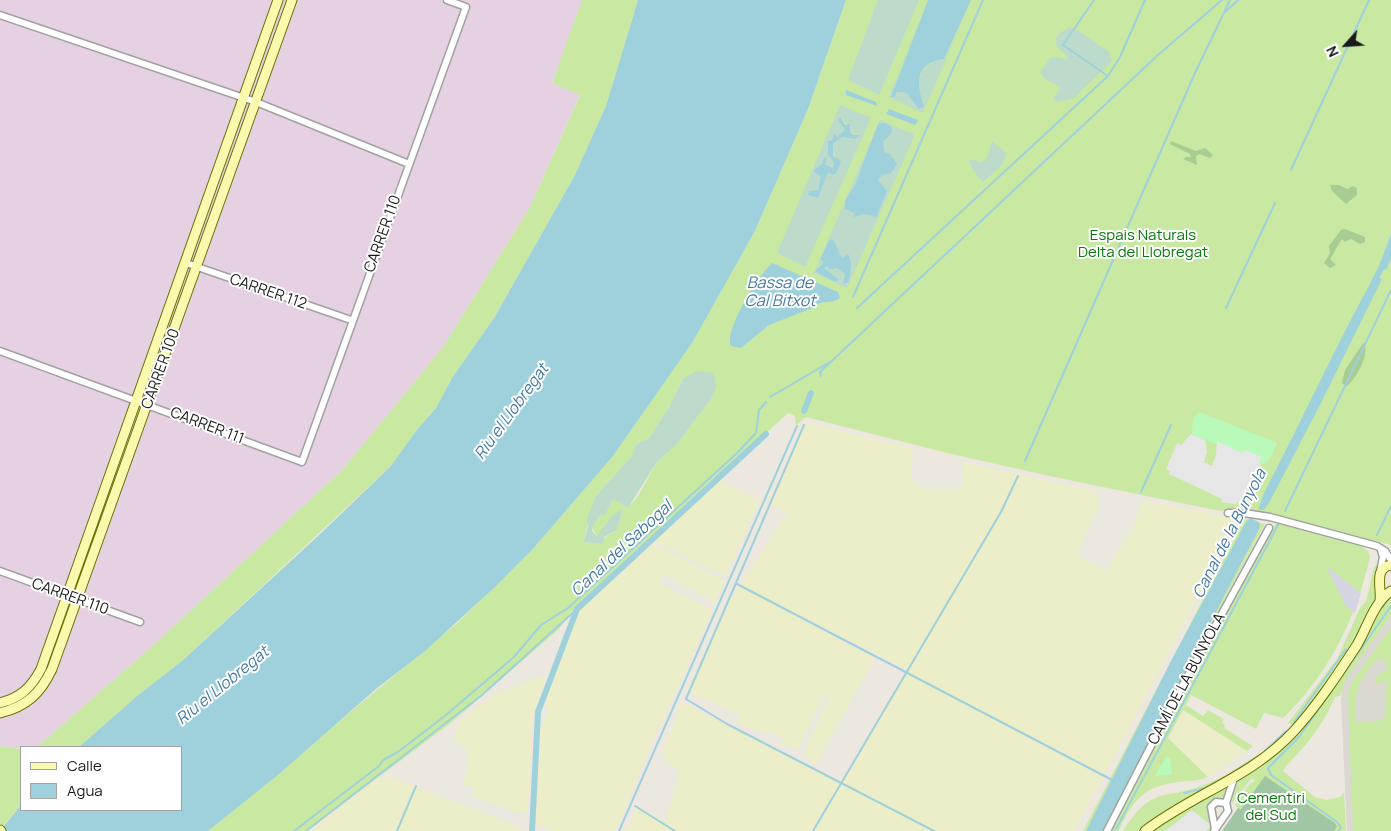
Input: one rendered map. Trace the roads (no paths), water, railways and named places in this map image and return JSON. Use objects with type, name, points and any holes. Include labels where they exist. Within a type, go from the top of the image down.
[{"type":"street","name":"CARRER 100","points":[[0,712],[27,703],[43,688],[66,635],[72,599],[137,400],[278,0]]},
{"type":"street","name":"CARRER 100","points":[[0,703],[24,693],[34,681],[72,599],[148,404],[292,0]]},
{"type":"street","name":"CARRER 110","points":[[302,462],[351,320],[466,7],[447,0]]},
{"type":"street","points":[[0,15],[256,102],[409,164]]},
{"type":"street","name":"CARRER 112","points":[[186,263],[351,320]]},
{"type":"street","name":"CARRER 111","points":[[0,350],[302,462]]},
{"type":"street","points":[[1228,514],[1268,517],[1377,546],[1385,551],[1391,560]]},
{"type":"street","name":"CAMÍ DE LA BUNYOLA","points":[[1107,831],[1173,702],[1269,528]]},
{"type":"street","points":[[1377,546],[1383,557],[1380,576],[1380,601]]},
{"type":"street","points":[[1145,831],[1196,798],[1234,778],[1271,753],[1303,720],[1356,646],[1380,601],[1391,590],[1383,585],[1380,576],[1384,567],[1391,565]]},
{"type":"street","name":"CARRER 110","points":[[0,571],[72,599],[140,622]]},
{"type":"street","points":[[1214,830],[1228,811],[1226,803],[1234,778]]},
{"type":"street","points":[[1214,830],[1211,807],[1216,802],[1226,803]]},
{"type":"water","name":"Riu el Llobregat","points":[[638,0],[846,0],[808,109],[755,231],[692,343],[613,456],[532,550],[496,586],[425,651],[376,689],[279,774],[208,831],[0,831],[20,806],[20,811],[182,811],[182,746],[80,746],[137,696],[182,661],[390,467],[416,431],[436,408],[452,378],[494,318],[575,175],[606,106]]},
{"type":"water","points":[[928,0],[971,0],[944,59],[934,61],[928,65],[920,75],[919,82],[924,106],[919,109],[907,93],[896,92],[895,97],[891,97]]},
{"type":"water","points":[[846,90],[876,102],[877,106],[846,95]]},
{"type":"water","points":[[889,109],[918,120],[917,123],[915,125],[886,114]]},
{"type":"water","points":[[840,117],[845,125],[850,124],[850,132],[854,135],[860,135],[855,139],[842,137],[833,144],[833,156],[841,161],[837,172],[833,175],[828,172],[818,198],[808,195],[809,191],[818,190],[821,176],[814,172],[822,164],[824,158],[827,157],[825,165],[833,168],[834,163],[828,154],[828,141],[832,140],[834,134],[837,137],[845,130],[838,120]]},
{"type":"water","points":[[885,123],[892,128],[891,134],[883,142],[884,152],[890,154],[897,164],[891,173],[882,175],[878,180],[887,191],[876,217],[864,214],[853,217],[854,213],[845,209],[845,201],[855,185],[878,124]]},
{"type":"water","points":[[1391,234],[1391,259],[1386,270],[1379,266]]},
{"type":"water","points":[[830,239],[834,241],[842,258],[848,254],[850,257],[850,275],[848,282],[843,284],[845,274],[837,268],[830,269],[827,266],[824,268],[839,280],[835,282],[815,271],[824,262],[820,259]]},
{"type":"water","name":"Bassa de Cal Bitxot","points":[[772,263],[838,292],[840,298],[820,303],[815,307],[769,325],[741,348],[731,346],[730,338],[737,315],[751,290]]},
{"type":"water","points":[[1375,275],[1382,279],[1319,407],[1270,501],[1264,510],[1258,510],[1264,493]]},
{"type":"water","points":[[1251,518],[1260,523],[1259,529],[1102,831],[1086,831],[1172,659],[1246,522]]},
{"type":"waterway","points":[[853,297],[983,0]]},
{"type":"waterway","points":[[1094,0],[1063,45],[1108,76]]},
{"type":"waterway","points":[[857,308],[1108,76],[1120,57],[1145,0]]},
{"type":"waterway","points":[[821,376],[820,372],[1158,55],[1222,0]]},
{"type":"waterway","points":[[1025,461],[1195,73],[1230,0]]},
{"type":"waterway","points":[[1224,13],[1238,0]]},
{"type":"waterway","points":[[1291,170],[1369,0]]},
{"type":"waterway","points":[[1226,308],[1275,203]]},
{"type":"waterway","name":"Canal de la Bunyola","points":[[1374,282],[1391,249]]},
{"type":"waterway","points":[[1285,511],[1391,290]]},
{"type":"waterway","points":[[770,397],[830,362]]},
{"type":"waterway","points":[[804,411],[811,393]]},
{"type":"waterway","points":[[294,831],[379,766],[383,760],[398,752],[446,715],[514,657],[541,625],[568,608],[736,454],[756,433],[759,410],[766,402]]},
{"type":"waterway","points":[[804,425],[686,699],[727,724],[934,831]]},
{"type":"waterway","points":[[1141,492],[1171,425]]},
{"type":"waterway","points":[[619,831],[797,426]]},
{"type":"waterway","name":"Canal del Sabogal","points":[[532,831],[538,712],[577,609],[766,434]]},
{"type":"waterway","points":[[813,831],[1001,512],[1018,476]]},
{"type":"waterway","points":[[1377,535],[1391,506]]},
{"type":"waterway","points":[[1115,831],[1279,523]]},
{"type":"waterway","points":[[737,584],[1114,781]]},
{"type":"waterway","points":[[1383,607],[1388,599]]},
{"type":"waterway","points":[[1338,831],[1341,828],[1337,822],[1271,775],[1268,768],[1299,737],[1391,606]]},
{"type":"waterway","points":[[306,831],[482,695],[577,609]]},
{"type":"waterway","points":[[1294,722],[1346,649]]},
{"type":"waterway","points":[[1265,751],[1286,731]]},
{"type":"waterway","points":[[1240,768],[1255,759]]},
{"type":"waterway","points":[[1184,793],[1206,788],[1219,781]]},
{"type":"waterway","points":[[397,831],[416,786]]},
{"type":"waterway","points":[[635,806],[675,831]]},
{"type":"park label","name":"Espais Naturals Delta del Llobregat","points":[[1143,244]]},
{"type":"park label","name":"Cementiri del Sud","points":[[1271,808]]}]
